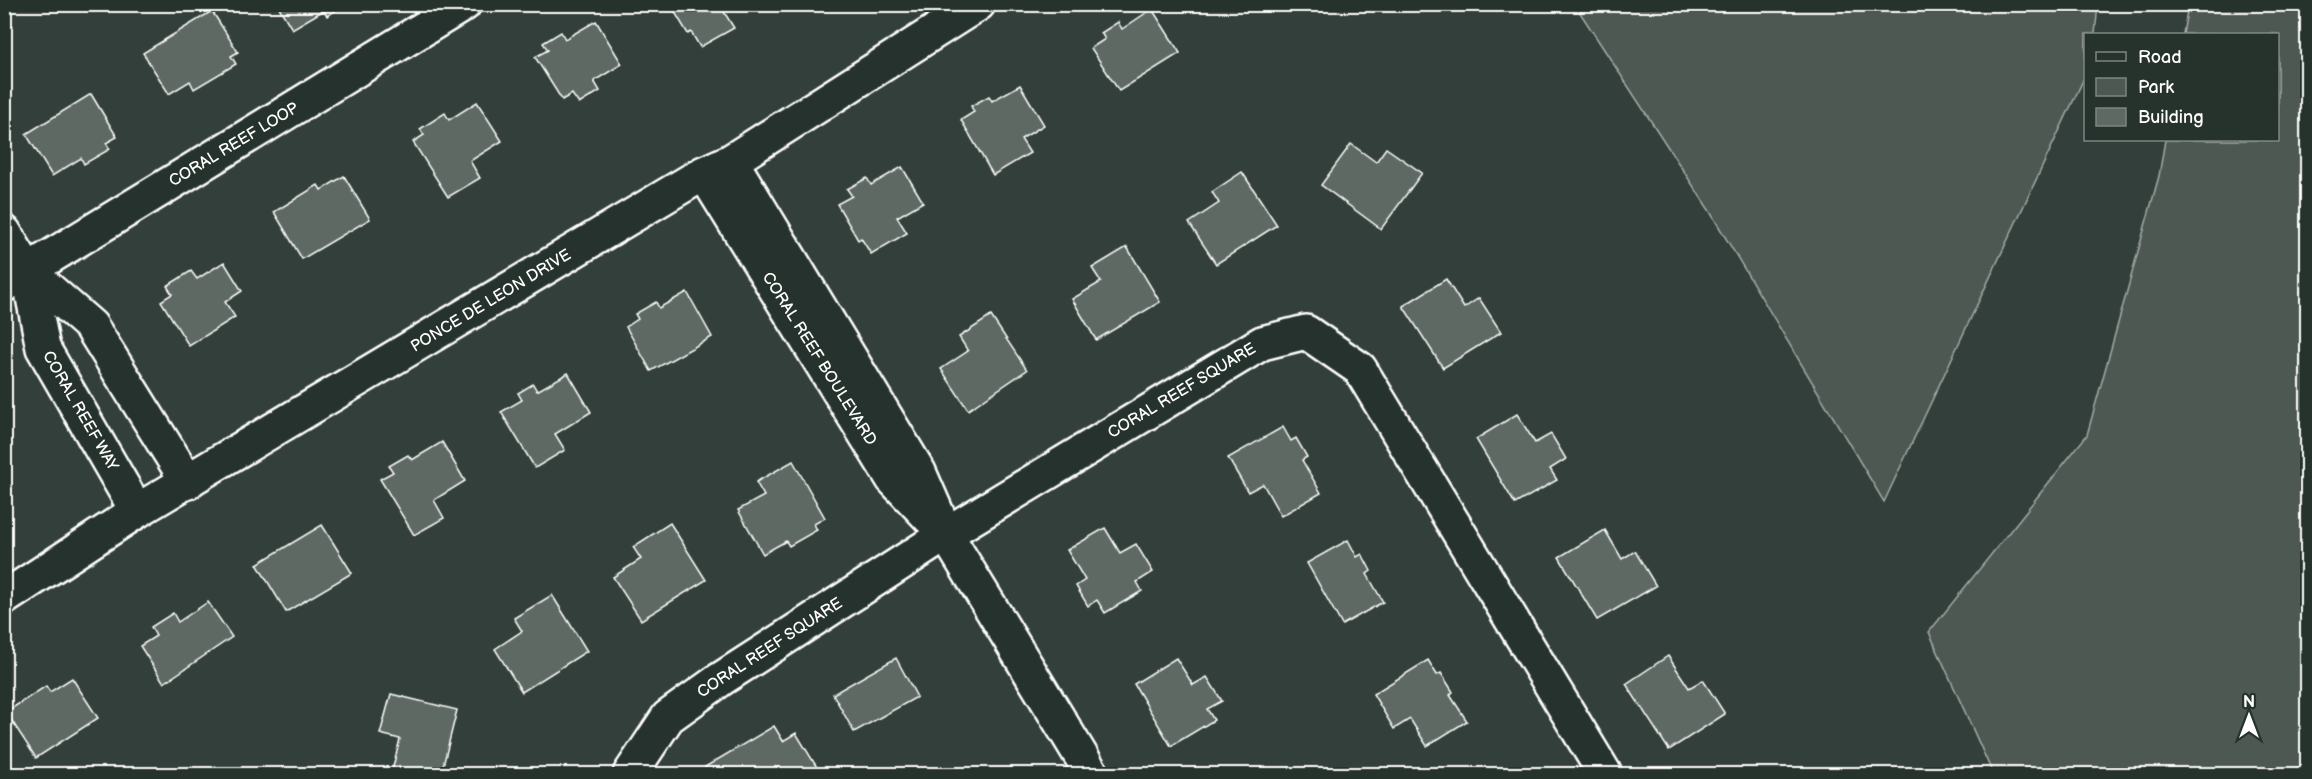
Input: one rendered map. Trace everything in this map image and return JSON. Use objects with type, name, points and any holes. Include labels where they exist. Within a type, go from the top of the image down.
[{"type":"street","name":"CORAL REEF LOOP","points":[[16,278],[464,4]]},
{"type":"street","name":"PONCE DE LEON DRIVE","points":[[4,598],[137,512],[718,167],[978,4]]},
{"type":"street","name":"CORAL REEF BOULEVARD","points":[[718,167],[893,479],[946,534],[1092,774]]},
{"type":"street","name":"CORAL REEF WAY","points":[[4,232],[16,278],[43,348],[137,512]]},
{"type":"street","name":"CORAL REEF WAY","points":[[16,278],[91,326],[188,482]]},
{"type":"street","name":"CORAL REEF SQUARE","points":[[630,774],[668,717],[722,679],[946,534],[1262,343],[1306,332],[1360,369],[1605,774]]},
{"type":"green space","points":[[1575,5],[2098,5],[2095,33],[2084,33],[2084,78],[1884,502],[1709,210]]},
{"type":"green space","points":[[2188,5],[2307,5],[2307,774],[1993,774],[1929,632],[2087,435],[2159,176],[2165,141],[2279,141],[2279,33],[2183,33]]},
{"type":"building","points":[[277,4],[346,4],[327,16],[324,10],[292,29]]},
{"type":"building","points":[[670,4],[737,4],[724,12],[734,28],[700,47],[691,32],[688,34]]},
{"type":"building","points":[[1152,9],[1180,53],[1119,91],[1091,48],[1105,39],[1101,33],[1118,22],[1122,29]]},
{"type":"building","points":[[212,11],[238,52],[231,56],[236,64],[194,89],[190,81],[169,94],[143,53]]},
{"type":"building","points":[[596,21],[622,64],[594,81],[600,91],[579,104],[572,94],[562,100],[535,57],[548,50],[543,43],[561,32],[565,39]]},
{"type":"building","points":[[1020,85],[1044,125],[1021,139],[1030,153],[993,175],[961,120],[974,112],[971,106],[989,96],[992,101]]},
{"type":"building","points":[[91,94],[117,137],[106,143],[110,149],[84,164],[81,158],[52,176],[26,134]]},
{"type":"building","points":[[477,102],[502,141],[470,161],[480,178],[448,197],[413,142],[424,135],[420,129],[445,113],[449,120]]},
{"type":"building","points":[[1351,144],[1376,162],[1386,148],[1422,173],[1381,229],[1321,185]]},
{"type":"building","points":[[902,167],[923,202],[897,217],[907,233],[871,254],[861,238],[858,240],[837,204],[852,196],[847,189],[867,178],[871,185]]},
{"type":"building","points":[[1242,172],[1277,225],[1216,264],[1189,223],[1219,203],[1212,192]]},
{"type":"building","points":[[344,176],[370,219],[302,259],[274,212],[318,185],[321,190]]},
{"type":"building","points":[[1127,247],[1160,302],[1096,340],[1072,299],[1101,282],[1092,268]]},
{"type":"building","points":[[224,262],[242,291],[225,302],[235,317],[189,346],[161,301],[172,294],[167,286],[191,271],[197,279]]},
{"type":"building","points":[[1446,279],[1464,308],[1479,298],[1501,332],[1443,368],[1403,306]]},
{"type":"building","points":[[687,292],[712,337],[651,371],[626,327],[638,319],[635,314],[656,302],[659,308]]},
{"type":"building","points":[[991,316],[1027,370],[968,410],[941,369],[968,351],[959,337]]},
{"type":"building","points":[[568,373],[591,412],[555,434],[565,450],[535,468],[501,412],[522,400],[518,393],[533,384],[537,391]]},
{"type":"building","points":[[1517,414],[1535,443],[1551,434],[1566,459],[1550,469],[1557,480],[1515,504],[1476,439]]},
{"type":"building","points":[[1283,427],[1291,441],[1296,438],[1307,457],[1302,460],[1321,493],[1281,516],[1263,484],[1248,492],[1228,458]]},
{"type":"building","points":[[442,442],[465,481],[434,500],[444,518],[414,535],[380,479],[393,472],[389,466],[408,455],[412,460]]},
{"type":"building","points":[[793,461],[825,518],[814,524],[817,530],[789,546],[786,541],[763,554],[738,510],[764,496],[756,482]]},
{"type":"building","points":[[670,523],[706,580],[641,620],[613,577],[641,559],[633,547]]},
{"type":"building","points":[[322,525],[352,573],[286,612],[257,564]]},
{"type":"building","points":[[1105,528],[1120,553],[1136,544],[1153,572],[1137,582],[1142,591],[1105,613],[1097,600],[1088,606],[1076,586],[1085,580],[1067,550]]},
{"type":"building","points":[[1605,530],[1622,559],[1635,551],[1656,586],[1597,620],[1559,557]]},
{"type":"building","points":[[1348,540],[1357,557],[1362,554],[1371,571],[1367,574],[1383,602],[1342,625],[1307,563]]},
{"type":"building","points":[[552,595],[587,651],[522,692],[495,649],[522,631],[514,618]]},
{"type":"building","points":[[208,602],[232,637],[164,683],[140,646],[156,636],[151,627],[173,613],[178,622]]},
{"type":"building","points":[[1668,656],[1689,688],[1703,680],[1725,714],[1669,750],[1626,684]]},
{"type":"building","points":[[896,658],[917,697],[854,732],[833,694]]},
{"type":"building","points":[[1176,658],[1193,685],[1207,677],[1222,701],[1207,709],[1214,720],[1171,746],[1134,684]]},
{"type":"building","points":[[1428,660],[1437,675],[1441,673],[1453,692],[1450,695],[1467,721],[1427,746],[1410,719],[1394,729],[1373,694]]},
{"type":"building","points":[[72,678],[98,718],[36,758],[6,712],[46,686],[50,692]]},
{"type":"building","points":[[391,694],[457,710],[441,774],[407,774],[392,771],[400,739],[380,734]]},
{"type":"building","points":[[774,726],[783,741],[796,733],[821,774],[709,774],[705,767]]}]
